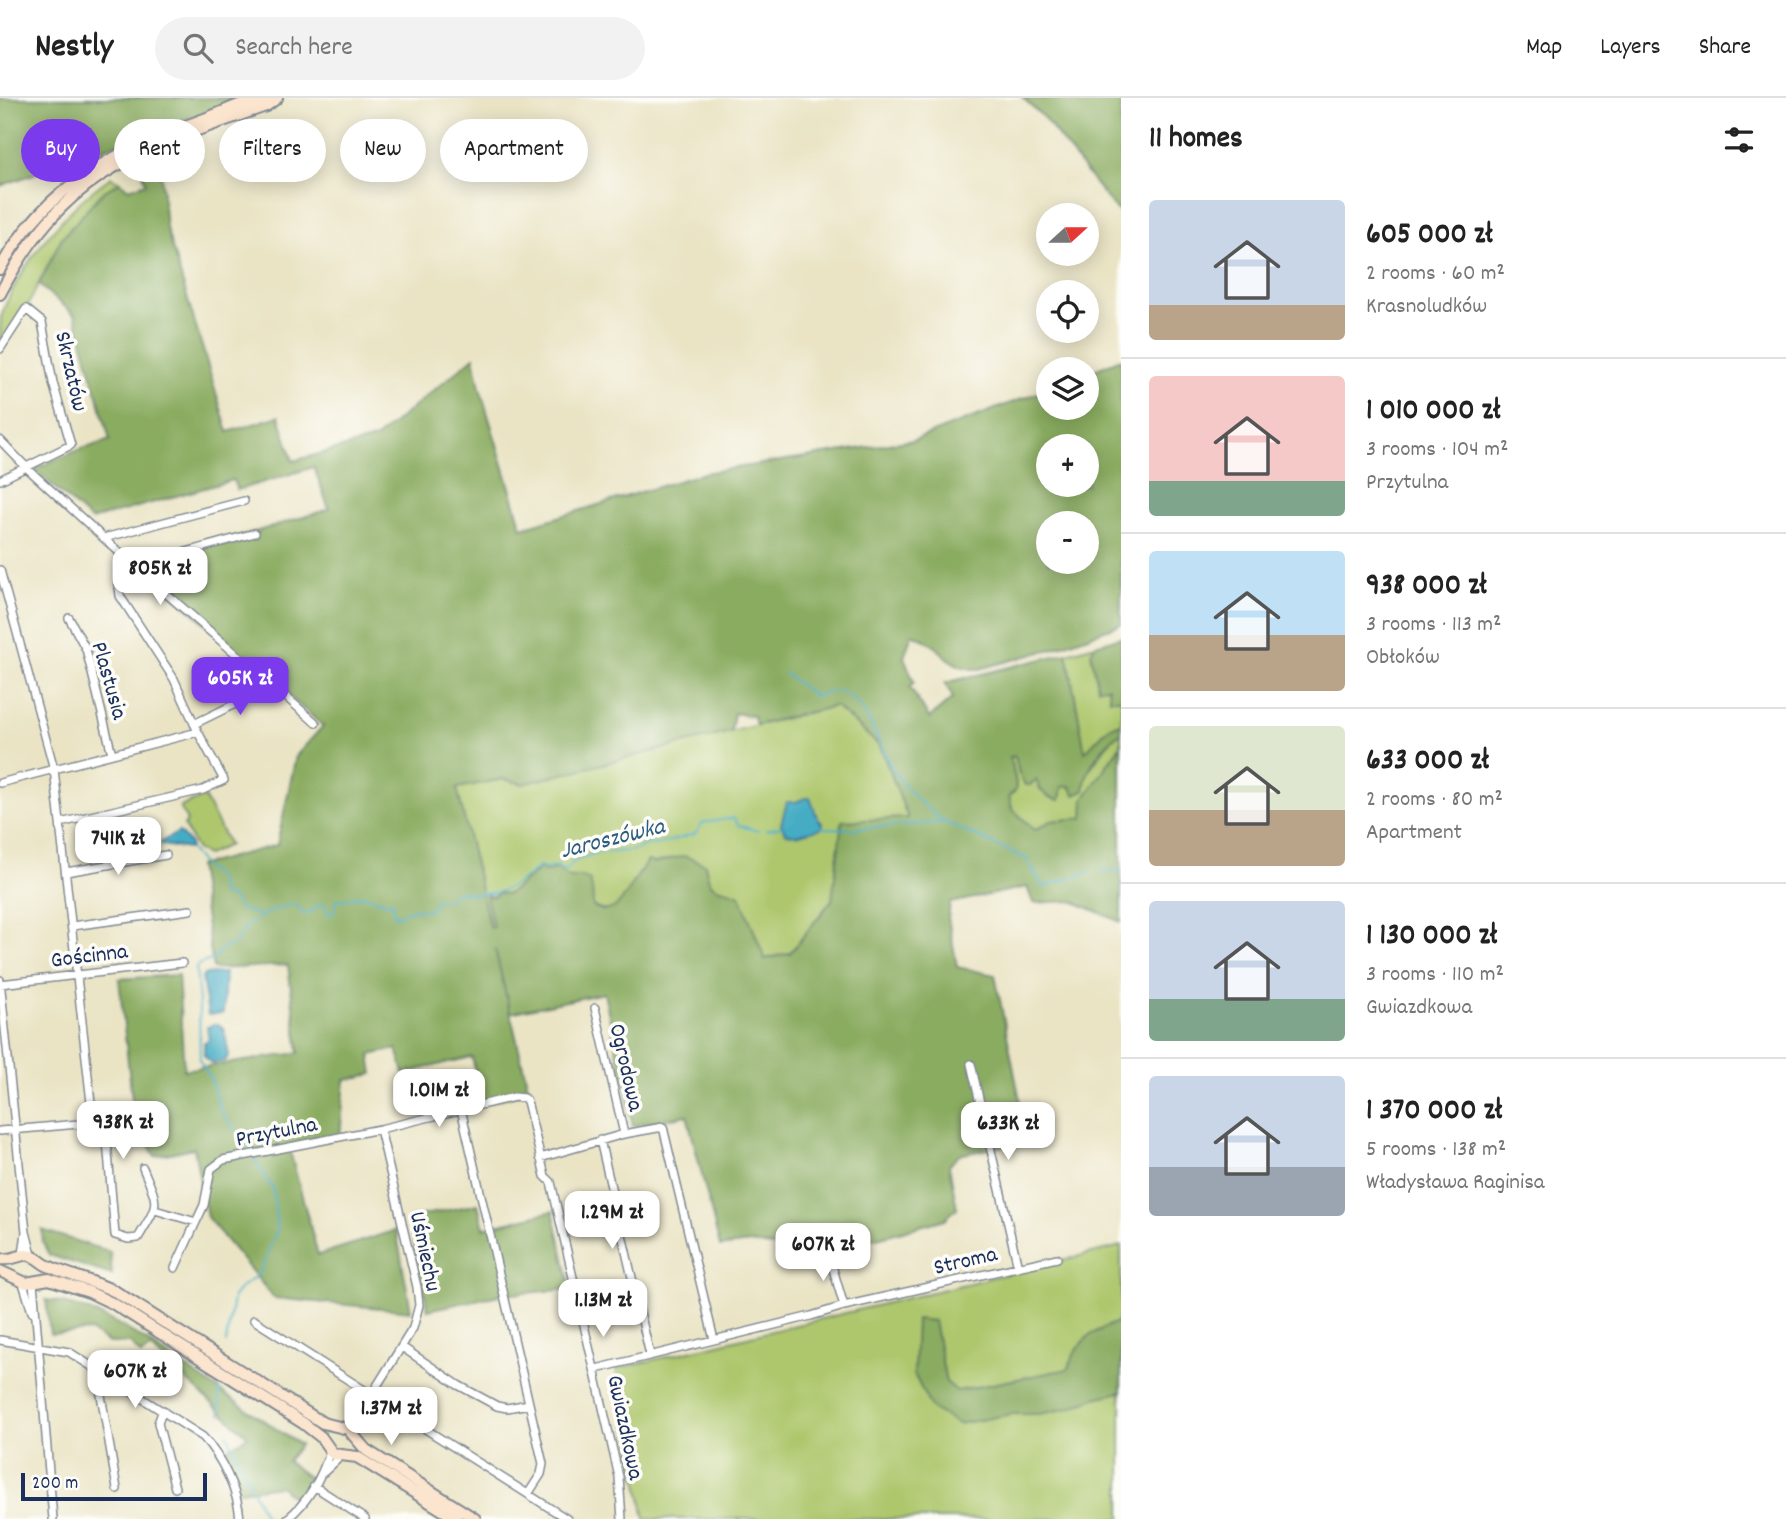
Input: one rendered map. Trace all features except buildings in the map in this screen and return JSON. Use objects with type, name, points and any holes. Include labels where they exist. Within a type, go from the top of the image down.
[{"type":"main road","points":[[0,269],[46,209],[92,169],[147,140],[268,98]]},
{"type":"main road","points":[[1,292],[23,252],[44,224],[86,184],[127,158],[266,106],[277,98]]},
{"type":"main road","points":[[27,1281],[13,1268],[28,1258]]},
{"type":"main road","points":[[27,1281],[41,1273],[28,1258]]},
{"type":"main road","points":[[0,1259],[28,1258],[84,1277],[116,1292],[323,1423],[348,1431],[366,1450],[475,1519]]},
{"type":"main road","points":[[0,1272],[27,1281],[49,1279],[63,1282],[114,1304],[303,1423],[321,1437],[328,1448],[343,1456],[362,1459],[457,1519]]},
{"type":"main road","points":[[328,1448],[328,1435],[348,1431]]},
{"type":"main road","points":[[343,1456],[354,1449],[348,1431]]},
{"type":"street","name":"Skrzatów","points":[[0,349],[26,309],[42,322],[53,383],[71,445],[25,466]]},
{"type":"street","points":[[0,440],[133,565],[316,723]]},
{"type":"street","points":[[0,480],[25,466]]},
{"type":"street","points":[[104,538],[244,501]]},
{"type":"street","points":[[60,823],[203,790],[224,780],[174,679],[120,596],[118,579],[133,565],[255,533]]},
{"type":"street","points":[[0,570],[54,769],[93,1122]]},
{"type":"street","name":"Plastusia","points":[[69,618],[86,649],[112,754]]},
{"type":"street","points":[[194,724],[239,702],[262,678]]},
{"type":"street","points":[[0,783],[198,732]]},
{"type":"street","points":[[66,872],[166,855]]},
{"type":"street","points":[[72,926],[190,910]]},
{"type":"street","name":"Gościnna","points":[[0,983],[182,962]]},
{"type":"street","points":[[0,983],[28,1258]]},
{"type":"street","name":"Ogrodowa","points":[[595,1008],[624,1134]]},
{"type":"street","points":[[971,1064],[1018,1267]]},
{"type":"street","name":"Przytulna","points":[[175,1268],[204,1205],[211,1169],[220,1161],[380,1129],[518,1096],[527,1101]]},
{"type":"street","name":"Gwiazdkowa","points":[[527,1101],[545,1176],[551,1182],[596,1369],[619,1477],[622,1519]]},
{"type":"street","points":[[461,1109],[543,1464],[541,1474],[528,1494]]},
{"type":"street","points":[[0,1131],[101,1122],[106,1129],[115,1235],[128,1239],[138,1238],[155,1210],[157,1201],[143,1168]]},
{"type":"street","name":"Ogrodowa","points":[[540,1158],[600,1140],[663,1126],[714,1340]]},
{"type":"street","name":"Uśmiechu","points":[[348,1431],[402,1347],[417,1318],[419,1296],[380,1129]]},
{"type":"street","points":[[600,1140],[650,1355]]},
{"type":"street","points":[[155,1210],[196,1222]]},
{"type":"street","points":[[828,1252],[844,1306]]},
{"type":"street","name":"Stroma","points":[[596,1369],[811,1317],[844,1306],[1057,1258]]},
{"type":"street","points":[[27,1281],[37,1332],[53,1519]]},
{"type":"street","points":[[254,1320],[567,1519]]},
{"type":"street","points":[[0,1340],[69,1352],[203,1437],[218,1456],[239,1506],[240,1519]]},
{"type":"street","points":[[402,1347],[458,1385],[497,1406],[507,1408],[529,1405]]},
{"type":"street","points":[[104,1374],[100,1389],[117,1489]]},
{"type":"street","points":[[163,1410],[158,1423],[174,1488]]},
{"type":"street","points":[[321,1475],[328,1448]]},
{"type":"street","points":[[287,1519],[299,1508],[321,1475],[343,1456]]},
{"type":"street","points":[[314,1486],[365,1519]]},
{"type":"green space","points":[[0,98],[245,98],[187,119],[114,119],[114,145],[100,150],[100,119],[21,119],[21,178],[0,186]]},
{"type":"green space","points":[[1023,98],[1121,98],[1121,214],[1043,117]]},
{"type":"green space","points":[[111,177],[114,182],[120,182],[103,192],[61,239],[26,309],[0,344],[1,317],[19,278],[61,221]]},
{"type":"green space","points":[[120,182],[129,189],[146,183],[162,182],[166,228],[228,432],[279,416],[293,461],[375,439],[474,357],[480,388],[522,528],[704,473],[914,440],[1036,394],[1036,420],[1099,420],[1099,368],[1121,359],[1121,624],[1052,649],[979,669],[960,666],[931,643],[912,634],[904,657],[914,682],[910,687],[929,718],[953,698],[945,683],[1067,653],[1085,752],[1108,728],[1121,723],[1121,733],[1107,744],[1091,766],[1084,791],[1075,795],[1070,786],[1062,787],[1060,800],[1045,794],[1036,780],[1025,785],[1015,756],[1010,757],[1016,783],[1015,791],[1009,796],[1012,809],[1035,830],[1051,821],[1083,818],[1084,799],[1121,745],[1121,922],[1072,901],[1033,903],[1027,887],[950,903],[948,918],[957,967],[995,975],[1028,1141],[958,1155],[949,1166],[957,1208],[945,1219],[881,1237],[807,1251],[749,1243],[720,1247],[687,1115],[633,1126],[604,993],[510,1013],[529,1091],[483,1104],[472,1057],[404,1073],[397,1049],[370,1055],[373,1074],[345,1080],[340,1137],[289,1148],[318,1255],[396,1230],[411,1311],[274,1298],[207,1217],[194,1148],[155,1156],[134,1118],[119,979],[178,975],[184,1070],[299,1053],[288,965],[213,969],[198,866],[277,845],[296,756],[323,726],[141,567],[329,509],[314,467],[237,490],[233,480],[91,520],[34,469],[110,440],[75,315],[39,285],[61,239],[103,192]],"holes":[[[835,706],[880,746],[908,818],[842,821],[832,900],[790,953],[765,959],[740,895],[712,885],[705,864],[684,856],[654,863],[648,861],[618,904],[611,909],[602,910],[593,906],[592,887],[588,879],[570,878],[556,868],[545,872],[539,866],[536,872],[508,894],[498,893],[493,897],[486,895],[493,927],[490,928],[457,788],[503,779],[523,784],[731,732],[734,713],[753,716],[756,725]]]},
{"type":"green space","points":[[1121,637],[1121,699],[1110,699],[1108,687],[1098,688],[1091,653],[1095,645]]},
{"type":"green space","points":[[1095,645],[1092,653],[1108,687],[1110,699],[1121,699],[1121,723],[1108,728],[1085,753],[1067,653]]},
{"type":"green space","points":[[835,706],[880,746],[908,818],[832,900],[790,953],[765,959],[744,906],[490,928],[456,788],[503,779],[523,783]]},
{"type":"green space","points":[[1121,733],[1121,745],[1105,767],[1083,818],[1051,821],[1035,830],[1012,809],[1009,796],[1015,791],[1016,783],[1010,757],[1016,756],[1019,774],[1036,779],[1060,800],[1061,787],[1080,779]]},
{"type":"green space","points":[[204,797],[229,845],[207,855],[197,850],[184,826],[187,821],[180,807]]},
{"type":"green space","points":[[478,1204],[484,1228],[553,1211],[571,1289],[499,1295],[428,1310],[409,1218]]},
{"type":"green space","points":[[42,1230],[110,1252],[112,1275],[49,1255],[43,1243]]},
{"type":"green space","points":[[1121,1246],[1121,1519],[645,1519],[616,1369]]},
{"type":"green space","points":[[46,1300],[87,1310],[126,1329],[300,1445],[287,1461],[309,1478],[296,1500],[280,1486],[239,1491],[221,1452],[248,1436],[151,1348],[141,1355],[130,1343],[109,1343],[90,1331],[50,1334]]},
{"type":"green space","points":[[1121,1311],[1121,1392],[1070,1408],[1039,1414],[1012,1414],[958,1424],[931,1408],[914,1374],[916,1319],[934,1321],[946,1382],[957,1391],[1068,1369],[1081,1344],[1092,1334],[1117,1322]]},
{"type":"water","points":[[810,798],[822,828],[796,835],[786,833],[781,824],[787,802]]},
{"type":"water","points":[[179,832],[190,844],[190,849],[162,845],[161,842]]},
{"type":"water","points":[[225,973],[223,1013],[208,1015],[202,977],[206,974]]},
{"type":"water","points":[[217,1024],[224,1028],[229,1056],[225,1061],[211,1063],[204,1055],[204,1043],[209,1040],[207,1027]]},
{"type":"waterway","points":[[784,673],[815,696],[836,691],[857,703],[872,726],[897,776],[918,800],[943,821]]},
{"type":"waterway","name":"Jaroszówka","points":[[250,1150],[221,1111],[210,1077],[200,1061],[196,968],[199,964],[214,959],[221,949],[236,943],[247,925],[268,912],[293,904],[297,905],[303,914],[312,912],[322,904],[329,916],[334,912],[337,899],[347,900],[352,896],[357,898],[364,895],[384,902],[394,902],[395,916],[416,909],[431,910],[434,901],[445,900],[457,892],[474,895],[496,892],[517,883],[539,866],[545,869],[556,866],[567,870],[573,862],[593,854],[636,850],[647,844],[656,845],[695,834],[703,823],[734,818],[738,825],[758,831]]},
{"type":"waterway","points":[[822,828],[852,829],[945,822],[1027,859],[1043,887],[1092,871]]},
{"type":"waterway","points":[[766,830],[782,827]]},
{"type":"waterway","points":[[190,849],[206,869],[218,878],[221,894],[232,898],[241,910],[260,916]]},
{"type":"waterway","points":[[1101,871],[1121,871]]},
{"type":"waterway","name":"Jaroszówka","points":[[226,1343],[233,1298],[237,1291],[260,1273],[277,1230],[273,1189],[253,1157]]},
{"type":"waterway","points":[[219,1384],[220,1414]]},
{"type":"waterway","name":"Jaroszówka","points":[[227,1434],[266,1519]]}]
